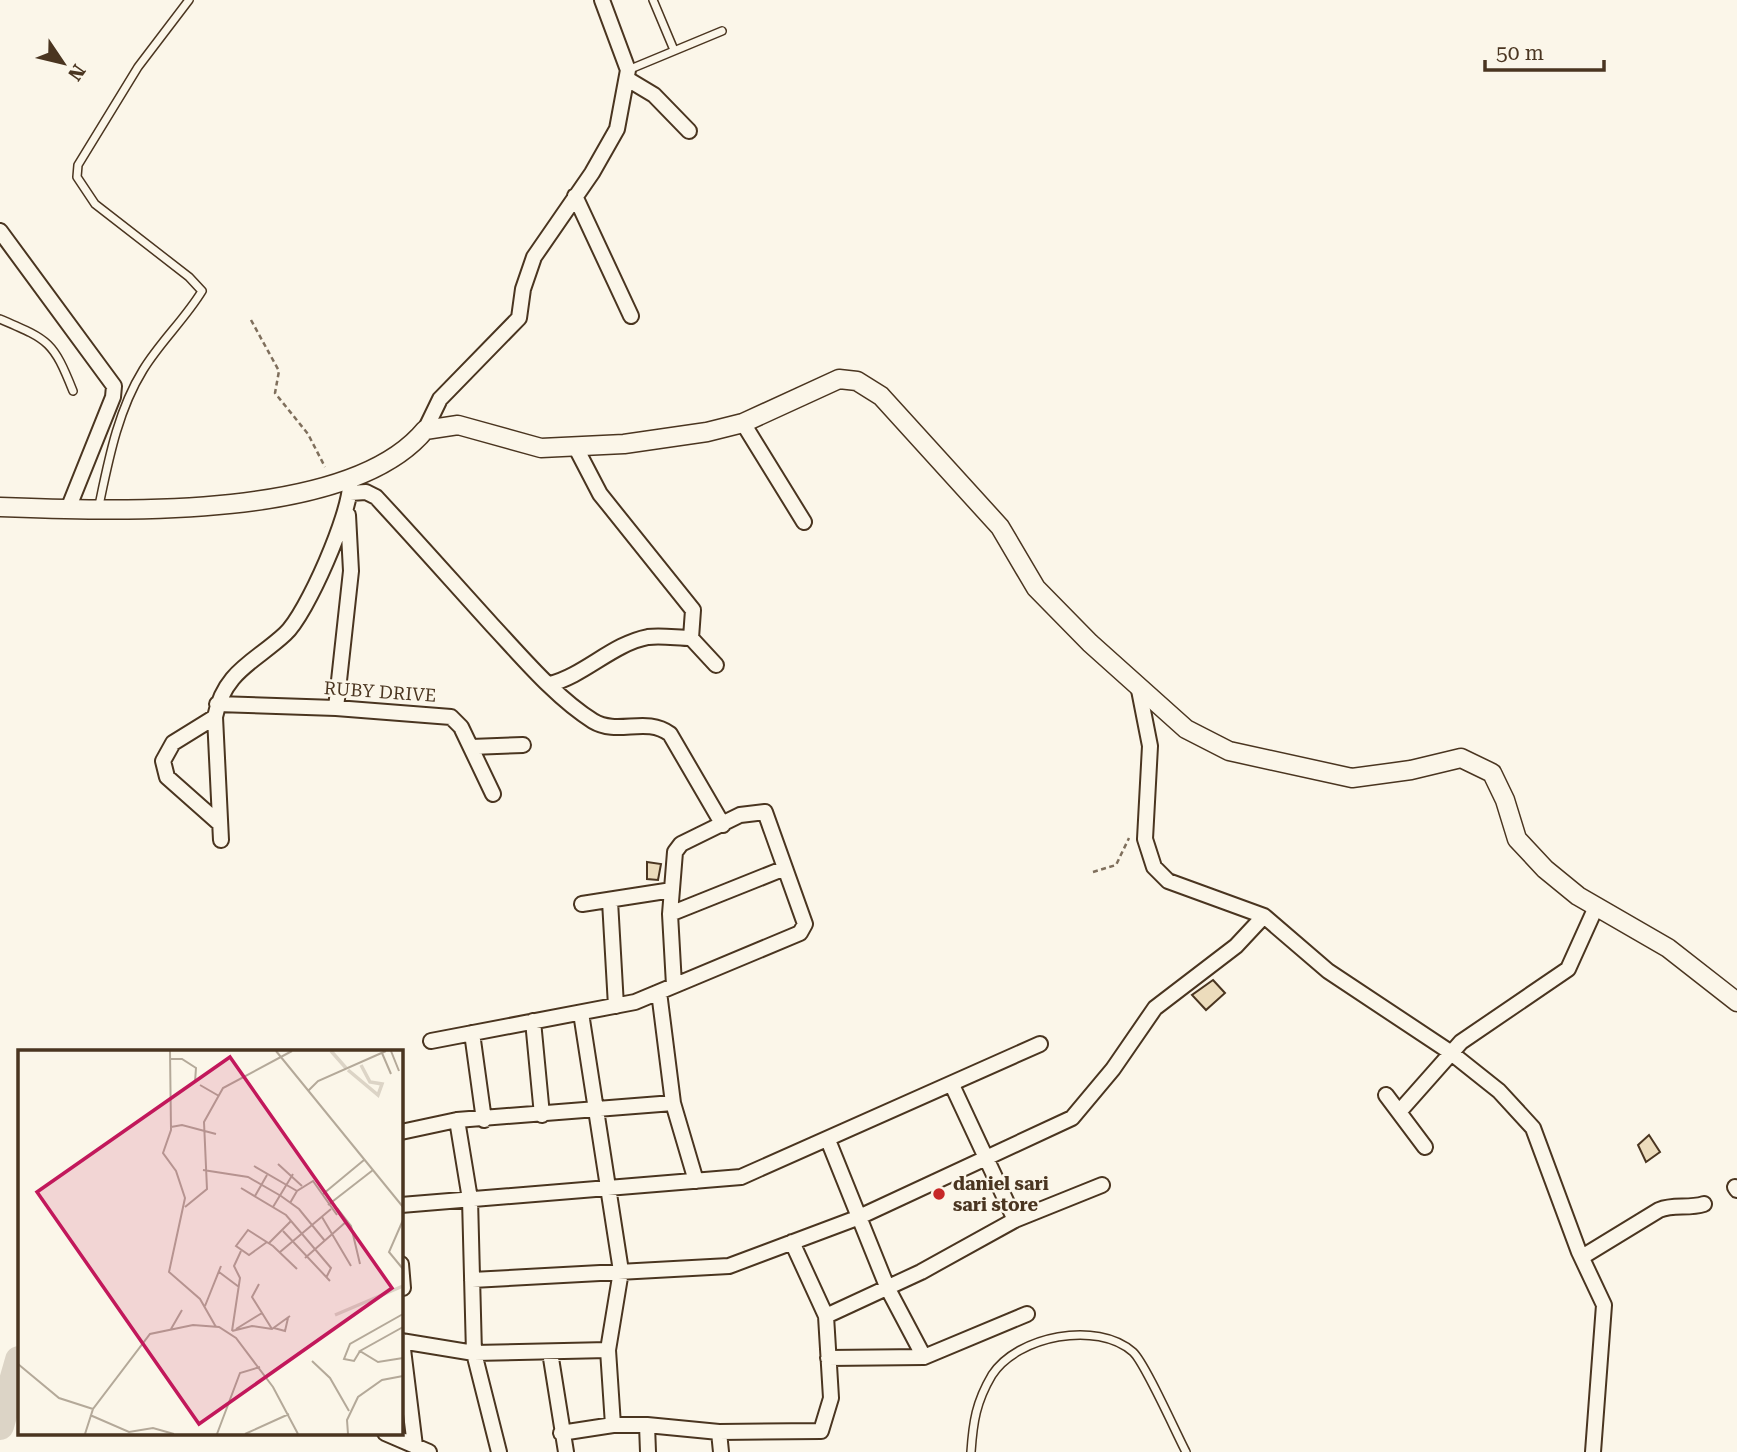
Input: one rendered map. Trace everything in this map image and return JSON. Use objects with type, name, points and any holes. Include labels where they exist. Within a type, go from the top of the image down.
[{"type":"street","points":[[602,0],[629,75],[654,95],[689,131]]},
{"type":"street","points":[[0,507],[98,511],[185,509],[345,486],[413,443],[425,430],[440,399],[519,318],[523,289],[534,257],[617,129],[629,75]]},
{"type":"street","points":[[575,196],[631,316]]},
{"type":"street","points":[[0,231],[114,386],[113,397],[68,509]]},
{"type":"street","points":[[425,430],[458,425],[541,448],[624,444],[707,432],[743,422],[839,380],[857,381],[870,387],[1000,527],[1036,588],[1090,643],[1186,729],[1229,751],[1352,778],[1411,770],[1461,758],[1492,773],[1505,800],[1517,839],[1545,869],[1597,907],[1668,948],[1737,1002]]},
{"type":"street","points":[[743,422],[804,522]]},
{"type":"street","points":[[575,446],[600,494],[694,610],[691,638]]},
{"type":"street","points":[[336,708],[351,571],[345,486]]},
{"type":"street","points":[[345,486],[376,497],[550,684],[592,720],[604,726],[646,724],[661,727],[670,734],[723,825]]},
{"type":"street","points":[[221,839],[216,710],[230,678],[286,633],[303,612],[347,510]]},
{"type":"street","points":[[550,684],[571,679],[628,645],[648,637],[691,638],[716,665]]},
{"type":"street","points":[[1138,685],[1150,746],[1145,839],[1154,867],[1168,881],[1264,916],[1328,971],[1450,1052],[1499,1091],[1533,1128],[1582,1257],[1604,1305],[1592,1452]]},
{"type":"street","name":"RUBY DRIVE","points":[[216,710],[336,708],[451,717],[461,727],[493,794]]},
{"type":"street","points":[[216,710],[173,743],[163,761],[167,777],[220,824]]},
{"type":"street","points":[[471,747],[523,745]]},
{"type":"street","points":[[432,1041],[616,1006],[659,992],[804,929],[765,812],[740,815],[677,848],[670,914],[674,985]]},
{"type":"street","points":[[670,914],[785,868]]},
{"type":"street","points":[[582,904],[672,890]]},
{"type":"street","points":[[610,901],[616,1006]]},
{"type":"street","points":[[1399,1112],[1450,1052],[1568,969],[1597,907]]},
{"type":"street","points":[[472,1280],[729,1266],[857,1218],[1073,1118],[1113,1069],[1155,1008],[1236,946],[1264,916]]},
{"type":"street","points":[[659,992],[673,1103],[696,1181]]},
{"type":"street","points":[[581,1013],[621,1271],[608,1350],[612,1425]]},
{"type":"street","points":[[533,1021],[542,1115]]},
{"type":"street","points":[[472,1033],[484,1120]]},
{"type":"street","points":[[402,1205],[741,1177],[1040,1044]]},
{"type":"street","points":[[952,1085],[984,1159],[1015,1220]]},
{"type":"street","points":[[1386,1095],[1425,1147]]},
{"type":"street","points":[[402,1132],[457,1120],[484,1120],[673,1103]]},
{"type":"street","points":[[457,1120],[470,1199],[474,1353],[499,1452]]},
{"type":"street","points":[[828,1140],[857,1218],[888,1289],[924,1357]]},
{"type":"street","points":[[826,1316],[888,1289],[1015,1220],[1102,1185]]},
{"type":"street","points":[[1582,1257],[1659,1210],[1671,1205],[1691,1208],[1704,1204]]},
{"type":"street","points":[[561,1433],[612,1425],[647,1425],[719,1432],[821,1431],[831,1398],[826,1316],[792,1242]]},
{"type":"street","points":[[402,1276],[403,1288]]},
{"type":"street","points":[[828,1358],[924,1357],[1027,1314]]},
{"type":"street","points":[[402,1341],[474,1353],[608,1350]]},
{"type":"street","points":[[402,1348],[415,1446]]},
{"type":"street","points":[[551,1352],[561,1433],[566,1452]]},
{"type":"street","points":[[647,1425],[648,1452]]},
{"type":"street","points":[[719,1432],[721,1452]]},
{"type":"street","points":[[386,1434],[429,1452]]},
{"type":"lane","points":[[98,511],[109,457],[130,395],[143,370],[202,291],[189,277],[95,204],[80,184],[78,165],[138,67],[189,0]]},
{"type":"lane","points":[[653,0],[674,50]]},
{"type":"lane","points":[[629,75],[674,50],[722,31]]},
{"type":"lane","points":[[0,319],[41,336],[57,352],[73,391]]},
{"type":"lane","points":[[971,1452],[973,1414],[993,1373],[1017,1353],[1043,1341],[1083,1335],[1112,1340],[1134,1353],[1186,1452]]},
{"type":"path","points":[[251,320],[279,371],[275,393],[345,486]]},
{"type":"path","points":[[1093,872],[1116,865],[1134,827]]},
{"type":"building","points":[[647,862],[661,864],[658,880],[647,879]]},
{"type":"building","points":[[1213,980],[1225,993],[1206,1010],[1192,995]]},
{"type":"building","points":[[1649,1135],[1660,1152],[1646,1162],[1638,1145]]},
{"type":"waterway","points":[[0,1426],[18,1363]]},
{"type":"place","name":"daniel sari sari store","points":[[939,1194]]}]
